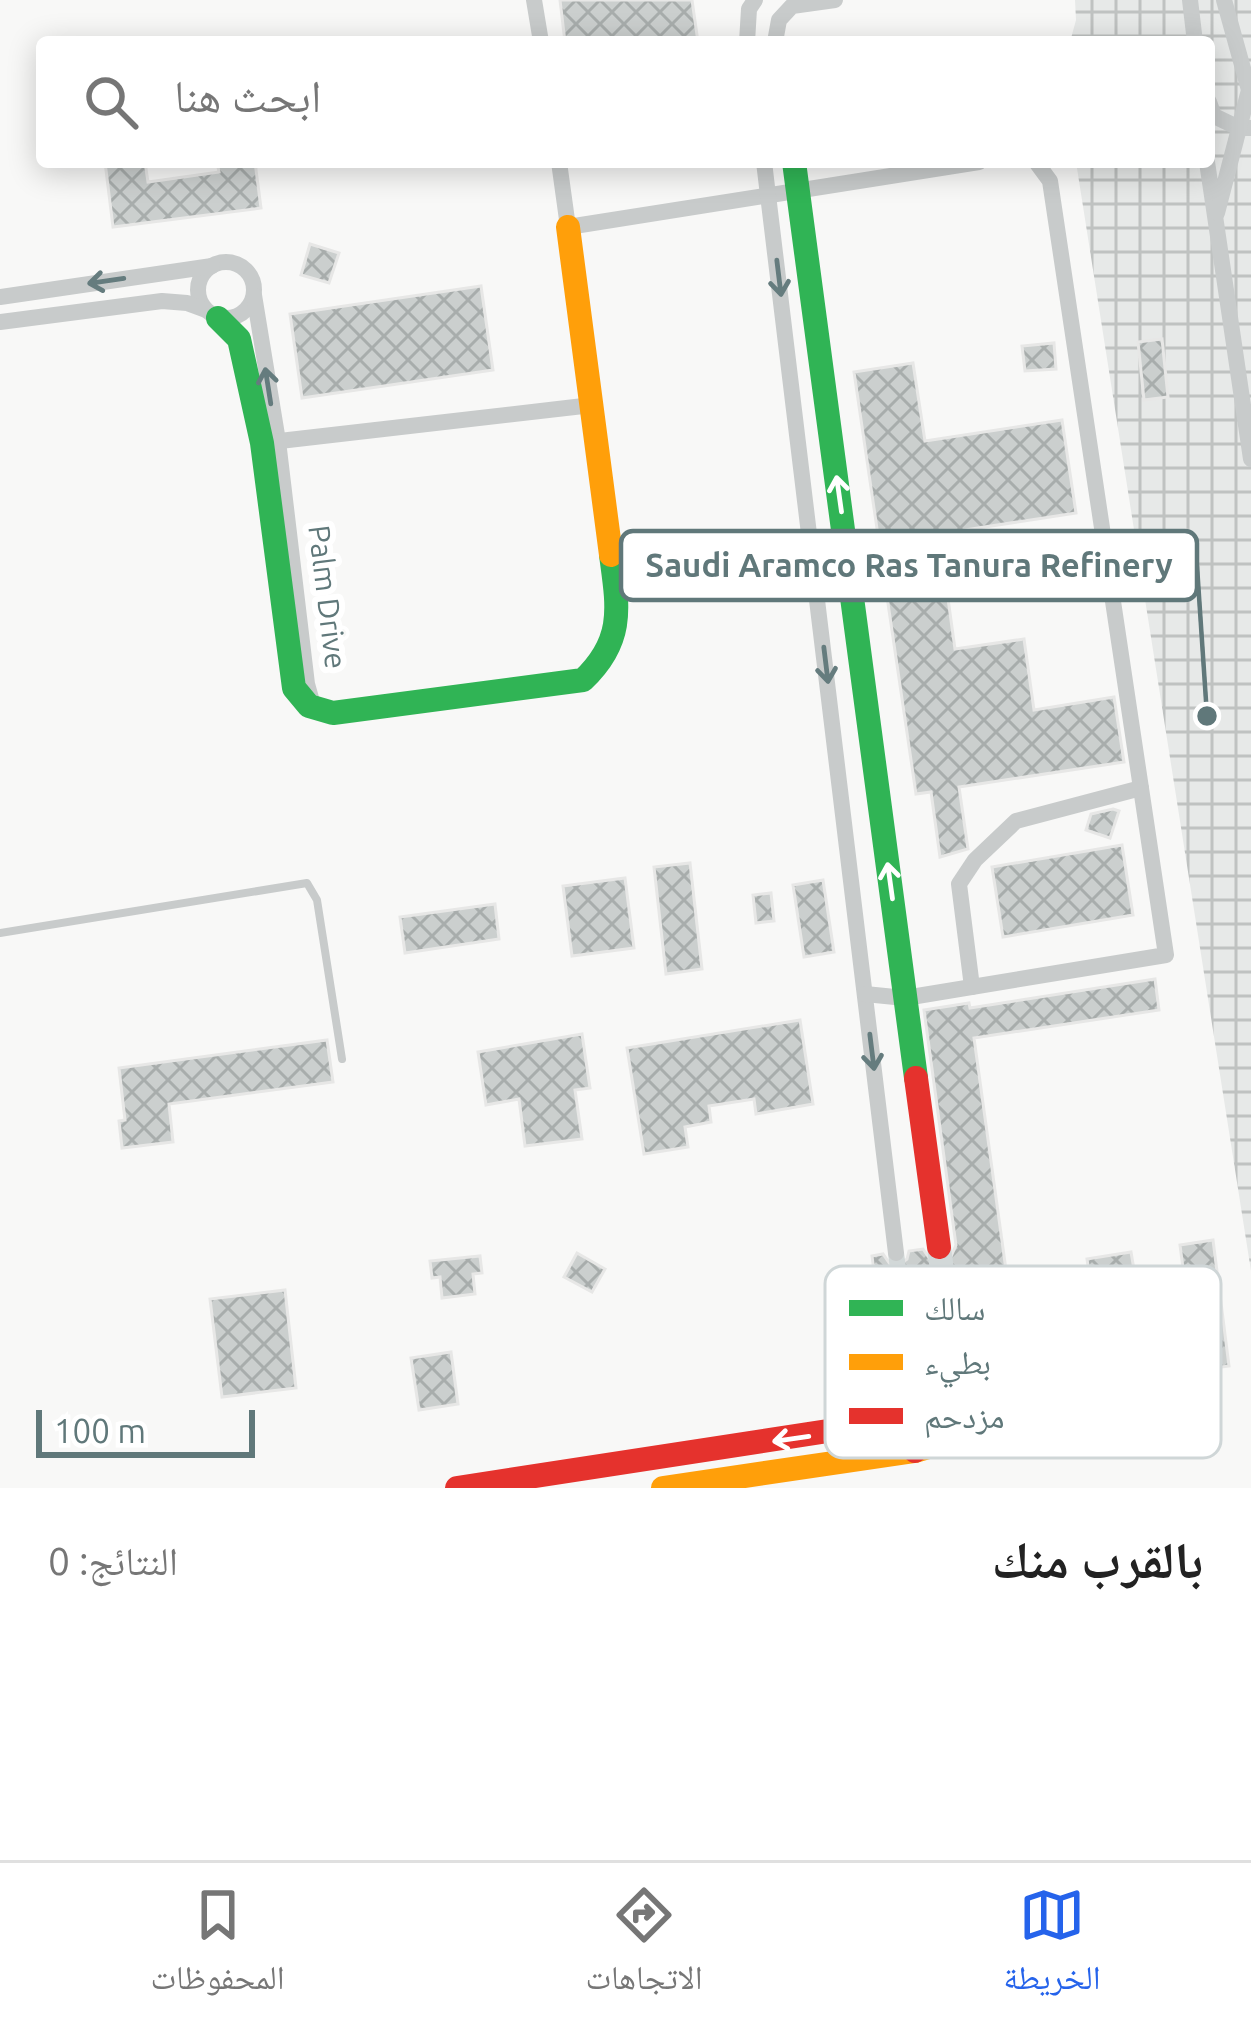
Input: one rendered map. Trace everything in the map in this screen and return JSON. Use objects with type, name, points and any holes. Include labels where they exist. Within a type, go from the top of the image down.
[{"type":"street","points":[[535,0],[540,36]]},
{"type":"street","points":[[747,36],[749,9],[755,0]]},
{"type":"street","points":[[777,36],[779,20],[792,6],[835,0]]},
{"type":"street","points":[[1190,0],[1194,36]]},
{"type":"street","points":[[1214,225],[1245,128],[1249,90],[1225,0]]},
{"type":"street","points":[[1215,116],[1245,128]]},
{"type":"street","points":[[270,442],[592,405],[560,168]]},
{"type":"street","points":[[765,168],[896,1252]]},
{"type":"street","points":[[795,168],[939,1247]]},
{"type":"street","points":[[568,227],[942,168]]},
{"type":"street","points":[[865,994],[905,998],[1166,956],[1050,182],[1040,168]]},
{"type":"street","points":[[1208,168],[1251,460]]},
{"type":"street","points":[[0,297],[223,262],[238,264],[251,277],[254,295],[248,309],[235,318],[187,303],[162,302],[0,322]]},
{"type":"street","points":[[212,266],[200,281],[198,295],[212,314]]},
{"type":"street","name":"Palm Drive","points":[[254,295],[294,688],[299,700],[314,710],[333,713],[583,680],[599,666],[613,642],[619,614],[592,405]]},
{"type":"street","name":"Palm Drive","points":[[212,314],[238,339],[270,442]]},
{"type":"street","points":[[972,987],[959,884],[975,860],[1016,821],[1141,788]]},
{"type":"street","points":[[457,1488],[825,1431]]},
{"type":"street","points":[[663,1488],[867,1458]]},
{"type":"lane","points":[[0,933],[307,883],[317,900],[342,1059]]},
{"type":"shaded area","points":[[1075,0],[1251,0],[1251,1271],[1077,168],[1215,168],[1215,36],[1072,36]]},
{"type":"building","points":[[560,0],[692,0],[697,36],[564,36]]},
{"type":"building","points":[[106,168],[146,168],[148,182],[219,172],[218,168],[256,168],[261,208],[113,227]]},
{"type":"building","points":[[310,244],[339,253],[329,283],[301,275]]},
{"type":"building","points":[[481,286],[493,370],[302,398],[290,314]]},
{"type":"building","points":[[1162,339],[1168,397],[1144,400],[1138,342]]},
{"type":"building","points":[[1054,343],[1056,369],[1025,371],[1022,346]]},
{"type":"building","points":[[913,363],[925,441],[1062,420],[1076,513],[939,534],[955,649],[1024,639],[1034,710],[1114,697],[1124,762],[959,787],[968,849],[940,857],[931,792],[916,794],[854,372]]},
{"type":"building","points":[[1119,811],[1110,838],[1086,830],[1091,814]]},
{"type":"building","points":[[1122,845],[1133,915],[1003,937],[992,867]]},
{"type":"building","points":[[690,863],[702,969],[666,974],[654,867]]},
{"type":"building","points":[[625,878],[634,948],[572,956],[563,886]]},
{"type":"building","points":[[823,880],[834,952],[804,957],[793,885]]},
{"type":"building","points":[[771,893],[774,921],[756,923],[753,895]]},
{"type":"building","points":[[495,904],[499,939],[405,953],[400,917]]},
{"type":"building","points":[[1155,979],[1159,1010],[974,1038],[1005,1266],[873,1266],[872,1256],[883,1254],[890,1264],[899,1265],[909,1251],[923,1249],[932,1262],[942,1263],[950,1259],[956,1245],[924,1010],[969,1003],[970,1008]]},
{"type":"building","points":[[800,1020],[813,1104],[756,1114],[754,1099],[709,1106],[711,1122],[685,1127],[688,1147],[644,1154],[627,1048]]},
{"type":"building","points":[[582,1034],[590,1088],[575,1090],[582,1139],[525,1146],[519,1099],[486,1105],[478,1052]]},
{"type":"building","points":[[327,1040],[333,1082],[169,1104],[173,1142],[122,1148],[119,1121],[125,1120],[119,1068]]},
{"type":"building","points":[[1213,1240],[1216,1266],[1183,1266],[1180,1245]]},
{"type":"building","points":[[1131,1252],[1133,1266],[1088,1266],[1087,1259]]},
{"type":"building","points":[[577,1253],[605,1269],[592,1292],[564,1277]]},
{"type":"building","points":[[480,1256],[482,1273],[473,1274],[475,1294],[442,1298],[440,1277],[432,1278],[430,1261]]},
{"type":"building","points":[[285,1290],[296,1388],[222,1397],[210,1299]]},
{"type":"building","points":[[1221,1303],[1229,1366],[1221,1367]]},
{"type":"building","points":[[451,1352],[458,1404],[419,1410],[411,1358]]},
{"type":"tunnel","points":[[939,1247],[941,1266]]},
{"type":"tunnel","points":[[896,1253],[898,1266]]},
{"type":"traffic: fast","points":[[795,168],[916,1078]]},
{"type":"traffic: fast","points":[[218,318],[239,339],[262,443],[294,688],[309,706],[333,713],[583,680],[612,637],[616,607],[611,555]]},
{"type":"traffic: slow","points":[[568,227],[611,555]]},
{"type":"traffic: slow","points":[[663,1488],[867,1458]]},
{"type":"traffic: jam","points":[[916,1078],[939,1247]]},
{"type":"traffic: jam","points":[[457,1488],[825,1431]]},
{"type":"place","name":"Saudi Aramco Ras Tanura Refinery","points":[[1207,716]]}]
